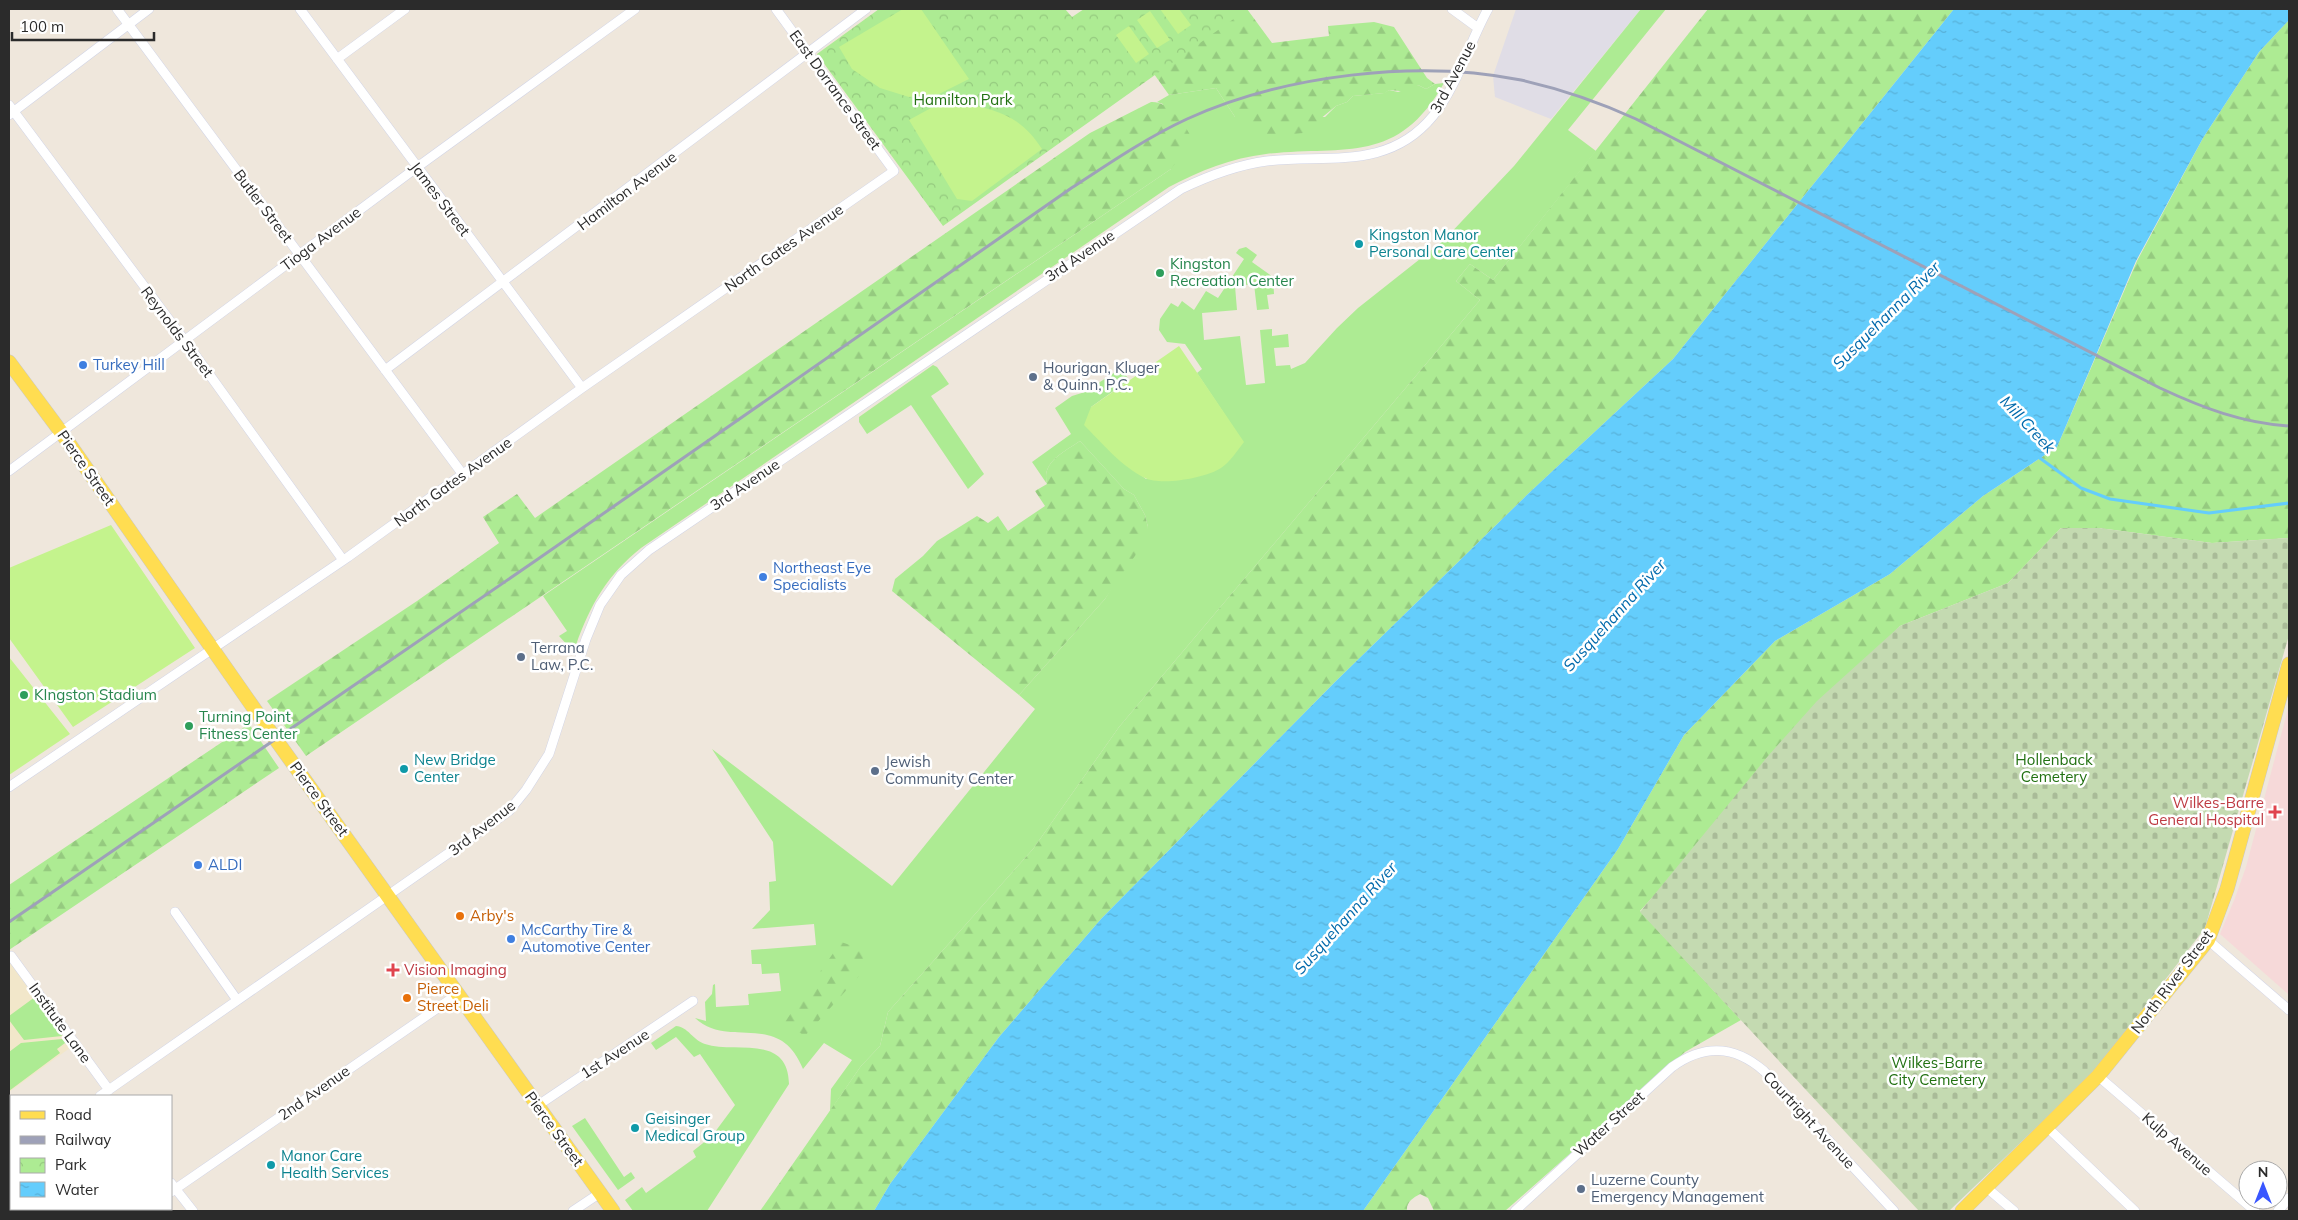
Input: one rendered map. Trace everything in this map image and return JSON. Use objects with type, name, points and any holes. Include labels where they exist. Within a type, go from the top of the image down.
[{"type":"main road","name":"Pierce Street","points":[[9,362],[613,1211]]},
{"type":"main road","name":"North River Street","points":[[1962,1211],[2098,1076],[2208,940],[2228,889],[2289,664]]},
{"type":"street","name":"Butler Street","points":[[117,9],[464,476]]},
{"type":"street","points":[[10,110],[149,9]]},
{"type":"street","name":"James Street","points":[[300,9],[416,168],[582,388]]},
{"type":"street","points":[[336,59],[404,9]]},
{"type":"street","name":"Tioga Avenue","points":[[9,471],[416,168],[635,9]]},
{"type":"street","name":"East Dorrance Street","points":[[776,9],[810,53],[894,171]]},
{"type":"street","name":"Hamilton Avenue","points":[[385,370],[504,283],[866,9]]},
{"type":"street","points":[[1452,9],[1478,28]]},
{"type":"street","name":"3rd Avenue","points":[[105,1094],[509,811],[526,790],[550,754],[586,639],[600,605],[621,575],[649,550],[1181,189],[1218,173],[1255,163],[1350,158],[1386,150],[1412,136],[1428,121],[1440,105],[1488,9]]},
{"type":"street","name":"Reynolds Street","points":[[10,110],[184,341],[344,560]]},
{"type":"street","name":"North Gates Avenue","points":[[9,787],[344,560],[464,476],[582,388],[894,171]]},
{"type":"street","points":[[175,912],[237,1000]]},
{"type":"street","points":[[2208,940],[2289,1010]]},
{"type":"street","name":"Institute Lane","points":[[10,956],[105,1094]]},
{"type":"street","name":"2nd Avenue","points":[[173,1188],[458,994]]},
{"type":"street","name":"1st Avenue","points":[[537,1106],[693,1001]]},
{"type":"street","name":"Water Street","points":[[1515,1211],[1672,1067],[1697,1053],[1712,1050]]},
{"type":"street","name":"Courtright Avenue","points":[[1712,1050],[1738,1054],[1764,1071],[1894,1211]]},
{"type":"street","name":"Kulp Avenue","points":[[2098,1076],[2255,1211]]},
{"type":"street","points":[[2046,1127],[2135,1211]]},
{"type":"street","points":[[173,1188],[193,1211]]},
{"type":"street","points":[[1987,1188],[2014,1211]]},
{"type":"street","points":[[573,1211],[600,1193]]},
{"type":"street","points":[[2278,1211],[2289,1198]]},
{"type":"shaded area","points":[[1516,9],[1641,9],[1551,119],[1495,97],[1493,76]]},
{"type":"shaded area","name":"Wilkes-Barre General Hospital","points":[[2289,705],[2289,995],[2220,934],[2246,867]]},
{"type":"shaded area","points":[[9,953],[74,1045],[9,1092]]},
{"type":"green space","name":"Hamilton Park","points":[[879,9],[1065,9],[1072,17],[1084,9],[1228,9],[1235,18],[943,226],[817,54]]},
{"type":"green space","points":[[903,9],[921,9],[969,79],[939,94],[909,97],[880,88],[852,69],[839,47]]},
{"type":"green space","points":[[1160,9],[1179,9],[1191,25],[1178,34]]},
{"type":"green space","points":[[1222,9],[1247,9],[1272,43],[1329,36],[1328,26],[1374,22],[1394,27],[1427,78],[1435,84],[1426,89],[1418,85],[1410,92],[1389,90],[1385,93],[1353,96],[1347,102],[1336,106],[1303,133],[1278,136],[1261,133],[1242,124],[1235,117],[1216,88],[1169,95],[1149,67]]},
{"type":"green space","points":[[1641,9],[1666,9],[1568,130],[1596,151],[1493,280],[1470,264],[1456,281],[1480,300],[1119,727],[1033,849],[888,1012],[880,1046],[861,1066],[830,1111],[831,1089],[852,1060],[824,1043],[803,1069],[793,1051],[781,1040],[767,1035],[723,1031],[708,1027],[695,1018],[706,1021],[705,1002],[712,994],[713,985],[715,984],[716,1007],[749,1005],[748,994],[781,991],[779,973],[762,974],[761,964],[752,964],[751,950],[816,945],[814,924],[752,929],[770,910],[769,882],[776,881],[773,842],[712,749],[892,886],[1035,709],[1019,695],[1105,599],[1148,527],[1145,515],[1134,495],[1124,489],[1080,441],[1055,458],[1047,470],[1047,484],[1032,462],[1071,434],[1055,408],[1072,396],[1085,392],[1121,368],[1129,380],[1091,407],[1114,454],[1146,479],[1243,442],[1197,373],[1202,369],[1185,344],[1167,342],[1159,330],[1160,319],[1171,303],[1178,307],[1182,301],[1194,310],[1206,291],[1218,298],[1244,259],[1236,253],[1239,249],[1246,247],[1257,255],[1252,262],[1273,277],[1274,294],[1267,295],[1269,309],[1257,310],[1254,284],[1235,286],[1237,310],[1202,313],[1204,340],[1240,336],[1246,385],[1265,383],[1260,330],[1272,329],[1272,336],[1288,334],[1289,347],[1274,348],[1276,366],[1290,365],[1291,369],[1305,363],[1358,308],[1444,240],[1514,166]]},
{"type":"green space","points":[[1708,9],[1954,9],[1673,359],[1530,492],[1335,682],[1101,919],[999,1037],[890,1184],[874,1211],[760,1211],[861,1066],[880,1046],[888,1012],[1033,849],[1119,727],[1480,300],[1456,281],[1470,264],[1493,280]]},
{"type":"green space","points":[[1150,11],[1170,40],[1157,48],[1137,20]]},
{"type":"green space","points":[[2289,20],[2289,538],[2212,543],[2099,528],[2061,528],[2008,583],[1900,626],[1640,911],[1741,1020],[1685,1052],[1505,1211],[1434,1211],[1428,1198],[1420,1194],[1409,1203],[1407,1211],[1363,1211],[1618,849],[1684,735],[1775,641],[1890,574],[1983,496],[2057,447],[2137,261],[2203,138],[2259,52]]},
{"type":"green space","points":[[1129,26],[1149,54],[1136,63],[1116,35]]},
{"type":"green space","points":[[1444,83],[1426,110],[1407,128],[1388,140],[1367,146],[1345,149],[1253,156],[1228,162],[1169,187],[641,548],[619,568],[601,591],[587,617],[576,645],[570,648],[559,636],[567,631],[543,596],[1171,169],[1163,104],[1157,102],[1169,95],[1216,88],[1235,117],[1325,117],[1336,106],[1347,102],[1353,96],[1384,93],[1389,90],[1398,92],[1418,85],[1426,89],[1435,84]]},
{"type":"green space","points":[[1151,102],[1164,105],[1171,110],[1181,121],[1193,140],[1171,169],[306,756],[267,701],[417,601],[499,543],[483,517],[517,494],[535,518],[1090,133]]},
{"type":"green space","points":[[961,103],[986,108],[1008,116],[1026,129],[1042,149],[972,201],[957,199],[909,120],[931,108]]},
{"type":"green space","points":[[1179,346],[1244,442],[1227,463],[1214,472],[1183,480],[1152,480],[1128,468],[1084,425],[1091,407]]},
{"type":"green space","points":[[933,365],[937,367],[949,384],[931,396],[984,474],[968,489],[911,405],[867,434],[859,422],[859,417]]},
{"type":"green space","points":[[1080,441],[1124,489],[1134,495],[1145,515],[1148,527],[1146,540],[1105,599],[1019,695],[892,591],[895,579],[923,556],[937,541],[977,516],[988,523],[998,516],[1008,531],[1045,506],[1035,491],[1047,484],[1047,470],[1055,458]]},
{"type":"green space","points":[[111,525],[195,648],[73,727],[9,638],[9,568]]},
{"type":"green space","name":"Hollenback Cemetery","points":[[2061,528],[2099,528],[2212,543],[2289,538],[2289,635],[2205,928],[2094,1072],[1949,1211],[1919,1211],[1640,912],[1768,756],[1817,701],[1900,626],[2008,583]]},
{"type":"green space","name":"KIngston Stadium","points":[[9,657],[70,734],[9,775]]},
{"type":"green space","points":[[249,724],[279,768],[9,950],[9,885]]},
{"type":"green space","points":[[841,942],[865,950],[860,975],[805,1036],[784,1023]]},
{"type":"green space","points":[[35,997],[60,1029],[58,1030],[62,1036],[24,1040],[9,1020],[9,1016]]},
{"type":"green space","points":[[676,1026],[684,1028],[697,1040],[705,1044],[758,1049],[770,1052],[780,1058],[786,1068],[789,1084],[707,1211],[633,1211],[625,1200],[642,1187],[646,1193],[696,1157],[693,1151],[712,1136],[735,1105],[700,1054],[694,1057],[676,1037],[656,1050],[651,1043]]},
{"type":"green space","points":[[62,1039],[70,1046],[65,1043],[57,1049],[60,1053],[9,1091],[9,1052],[21,1043]]},
{"type":"green space","points":[[585,1118],[624,1177],[631,1172],[635,1178],[618,1190],[572,1126]]},
{"type":"water","name":"Susquehanna River","points":[[1954,9],[2289,9],[2289,20],[2259,52],[2203,138],[2136,261],[2057,447],[1983,496],[1890,574],[1775,641],[1684,735],[1618,849],[1363,1211],[874,1211],[890,1184],[999,1037],[1101,919],[1335,682],[1530,492],[1673,359]]},
{"type":"waterway","name":"Mill Creek","points":[[2037,456],[2081,488],[2110,499],[2209,513],[2289,503]]},
{"type":"railway","points":[[9,922],[538,559],[1070,189],[1157,134],[1187,119],[1265,91],[1351,75],[1439,71],[1481,74],[1521,80],[1580,96],[1636,119],[2160,388],[2192,402],[2239,418],[2289,426]]},
{"type":"place","name":"Kingston Manor Personal Care Center","points":[[1359,244]]},
{"type":"place","name":"Kingston Recreation Center","points":[[1160,273]]},
{"type":"place","name":"Turkey Hill","points":[[83,365]]},
{"type":"place","name":"Hourigan, Kluger & Quinn, P.C.","points":[[1033,377]]},
{"type":"place","name":"Northeast Eye Specialists","points":[[763,577]]},
{"type":"place","name":"Terrana Law, P.C.","points":[[521,657]]},
{"type":"place","name":"KIngston Stadium","points":[[24,695]]},
{"type":"place","name":"Turning Point Fitness Center","points":[[189,726]]},
{"type":"place","name":"New Bridge Center","points":[[404,769]]},
{"type":"place","name":"Jewish Community Center","points":[[875,771]]},
{"type":"place","name":"Wilkes-Barre General Hospital","points":[[2275,812]]},
{"type":"place","name":"ALDI","points":[[198,865]]},
{"type":"place","name":"Arby's","points":[[460,916]]},
{"type":"place","name":"McCarthy Tire & Automotive Center","points":[[511,939]]},
{"type":"place","name":"Vision Imaging","points":[[393,970]]},
{"type":"place","name":"Pierce Street Deli","points":[[407,998]]},
{"type":"place","name":"Geisinger Medical Group","points":[[635,1128]]},
{"type":"place","name":"Manor Care Health Services","points":[[271,1165]]},
{"type":"place","name":"Luzerne County Emergency Management","points":[[1581,1189]]},
{"type":"park label","name":"Wilkes-Barre City Cemetery","points":[[1937,1072]]}]
